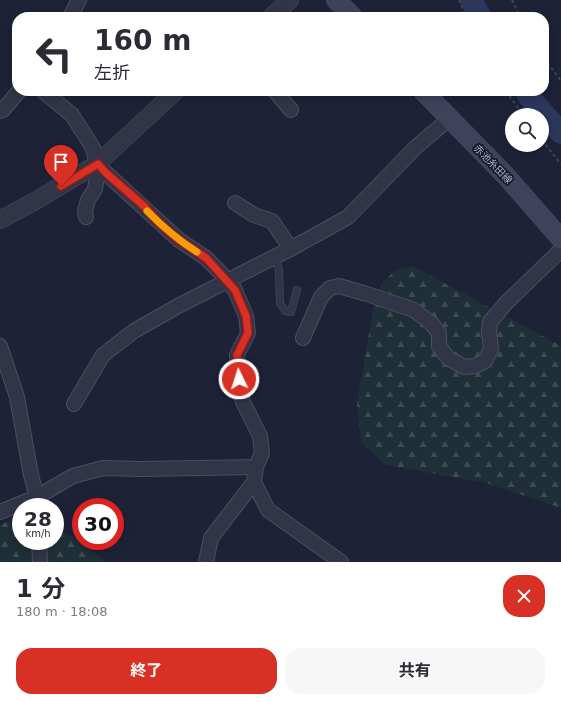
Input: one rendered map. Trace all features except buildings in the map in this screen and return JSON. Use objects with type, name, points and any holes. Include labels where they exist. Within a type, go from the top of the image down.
[{"type":"main road","points":[[336,0],[348,12]]},
{"type":"main road","name":"赤池糸田線","points":[[428,96],[507,177],[561,239]]},
{"type":"street","points":[[73,12],[79,0]]},
{"type":"street","points":[[276,12],[290,0]]},
{"type":"street","points":[[0,111],[3,110],[15,96]]},
{"type":"street","points":[[49,96],[72,115],[93,148],[100,167],[179,240],[206,258],[235,290],[246,316],[248,333],[237,355],[240,391],[243,402],[260,436],[262,453],[256,467],[254,482],[211,538],[206,562]]},
{"type":"street","points":[[0,220],[100,167],[171,96]]},
{"type":"street","points":[[279,96],[291,110]]},
{"type":"street","points":[[74,404],[103,355],[134,331],[178,306],[276,257],[348,217],[416,147],[450,119]]},
{"type":"street","points":[[86,217],[85,211],[88,200],[95,189],[100,167]]},
{"type":"street","points":[[235,203],[254,215],[272,221],[291,249]]},
{"type":"street","points":[[303,338],[321,297],[330,288],[338,286],[414,310],[432,324],[439,333],[439,346],[448,358],[464,367],[475,366],[485,361],[491,349],[489,332],[490,322],[506,304],[561,250]]},
{"type":"street","points":[[0,346],[17,397],[36,498]]},
{"type":"street","points":[[43,498],[73,476],[103,468],[141,469],[256,467]]},
{"type":"street","points":[[254,482],[268,510],[341,562]]},
{"type":"street","points":[[0,512],[12,509]]},
{"type":"street","points":[[39,550],[40,562]]},
{"type":"lane","points":[[276,257],[279,270],[280,303],[285,311],[291,312],[297,290]]},
{"type":"path","points":[[459,0],[464,12]]},
{"type":"path","points":[[512,0],[518,12]]},
{"type":"path","points":[[549,65],[561,81]]},
{"type":"path","points":[[510,96],[518,108]]},
{"type":"path","points":[[549,150],[561,164]]},
{"type":"green space","points":[[413,266],[561,346],[561,508],[486,483],[386,465],[361,443],[357,403],[375,299],[383,282],[394,271]]},
{"type":"green space","points":[[12,521],[12,550],[64,550],[64,533],[72,537],[72,550],[91,550],[107,562],[0,562],[0,525]]},
{"type":"waterway","points":[[471,0],[478,12]]},
{"type":"waterway","points":[[528,96],[561,133]]},
{"type":"slow traffic","points":[[147,211],[179,240],[197,252]]},
{"type":"route","points":[[61,186],[98,164],[106,173],[144,206],[159,223],[179,240],[206,258],[219,271],[235,290],[246,316],[248,333],[237,355],[239,379]]}]
